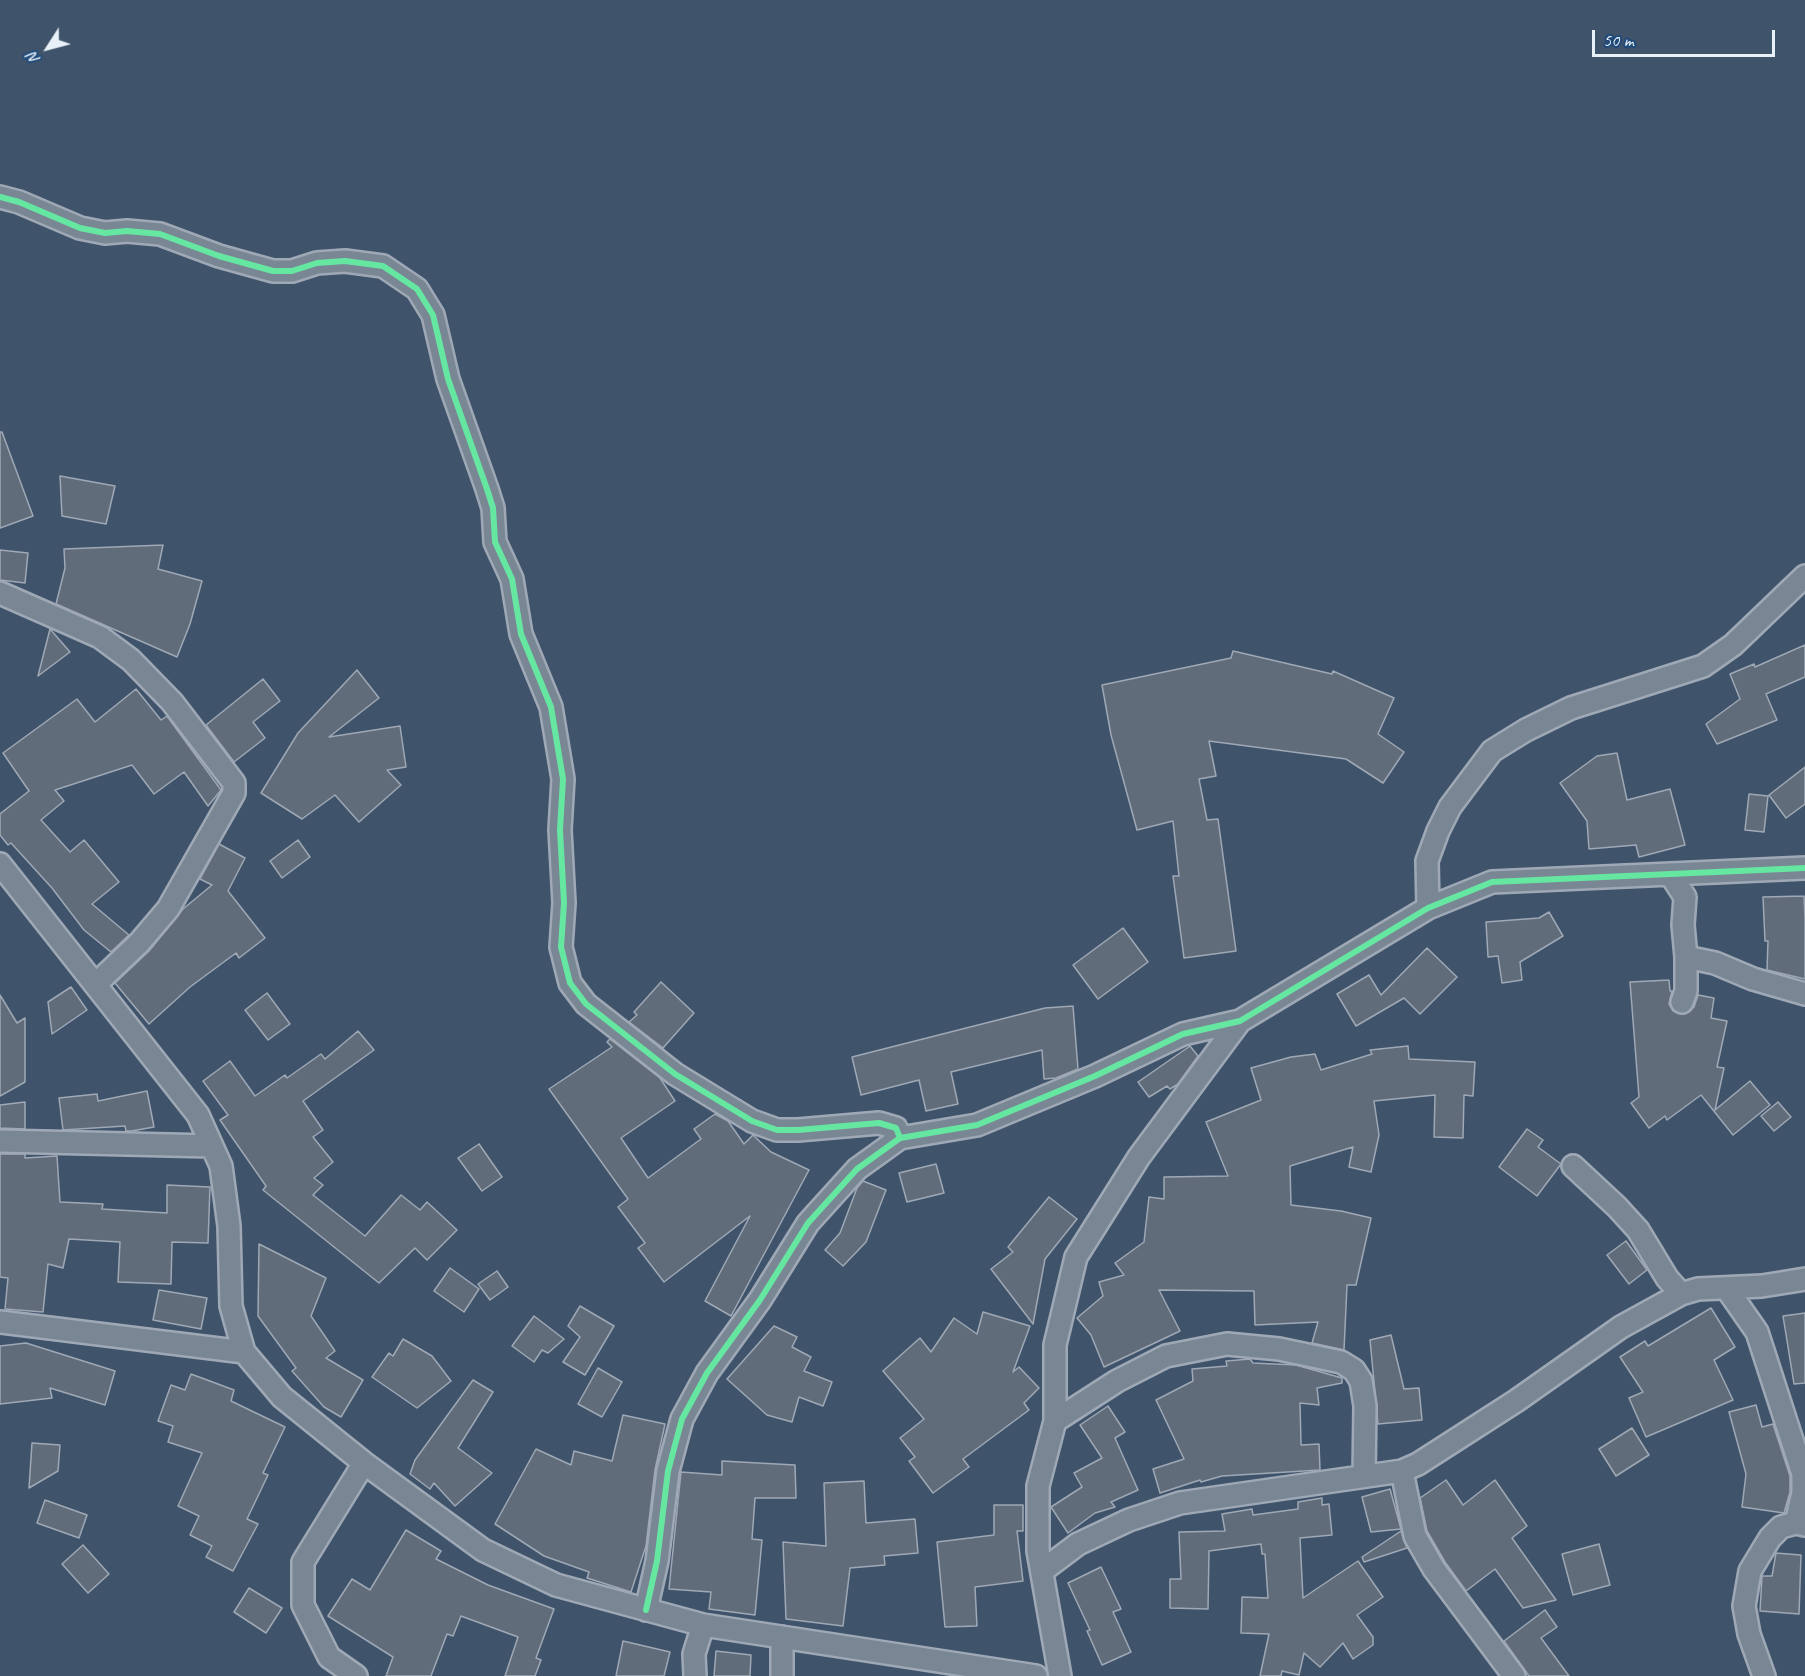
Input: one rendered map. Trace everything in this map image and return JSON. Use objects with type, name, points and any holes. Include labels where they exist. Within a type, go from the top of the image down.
[{"type":"street","points":[[0,197],[19,202],[80,228],[105,233],[127,231],[160,234],[219,256],[273,271],[292,271],[316,263],[345,261],[383,266],[417,288],[433,315],[448,379],[493,508],[495,542],[512,579],[521,634],[552,715],[563,779],[560,830],[564,903],[561,947],[570,983],[586,1004],[675,1074],[752,1121],[777,1130],[879,1123],[896,1128],[900,1138]]},
{"type":"street","points":[[1428,908],[1427,861],[1438,831],[1450,807],[1492,751],[1526,729],[1571,708],[1703,666],[1733,645],[1805,576]]},
{"type":"street","points":[[0,592],[100,637],[131,660],[172,702],[234,783],[234,793],[168,909],[139,944],[97,983]]},
{"type":"street","points":[[0,864],[97,983],[198,1115],[221,1166],[229,1227],[231,1306],[244,1352],[282,1397],[364,1463],[483,1550],[556,1585],[703,1625],[1025,1675]]},
{"type":"street","points":[[646,1610],[657,1561],[668,1471],[682,1419],[707,1373],[760,1300],[808,1223],[858,1169],[900,1138],[977,1125],[1095,1076],[1183,1034],[1240,1021],[1428,908],[1492,882],[1805,868]]},
{"type":"street","points":[[1671,874],[1685,897],[1683,925],[1686,992],[1682,1002]]},
{"type":"street","points":[[1686,957],[1708,961],[1753,979],[1805,994]]},
{"type":"street","points":[[1060,1676],[1038,1551],[1038,1486],[1055,1421],[1055,1345],[1076,1257],[1139,1157],[1240,1021]]},
{"type":"street","points":[[0,1141],[212,1146]]},
{"type":"street","points":[[1573,1166],[1638,1230],[1666,1278],[1681,1294]]},
{"type":"street","points":[[1042,1571],[1078,1544],[1129,1520],[1180,1503],[1402,1471],[1418,1464],[1506,1407],[1621,1327],[1681,1294],[1698,1289],[1805,1279]]},
{"type":"street","points":[[1727,1288],[1757,1332],[1803,1474],[1801,1524],[1781,1527],[1770,1538],[1750,1571],[1744,1606],[1749,1634],[1764,1676]]},
{"type":"street","points":[[0,1322],[244,1352]]},
{"type":"street","points":[[1055,1421],[1117,1381],[1166,1356],[1227,1344],[1279,1349],[1341,1362],[1358,1375],[1365,1406],[1364,1476]]},
{"type":"street","points":[[356,1676],[329,1657],[303,1605],[303,1562],[364,1463]]},
{"type":"street","points":[[1402,1471],[1415,1536],[1434,1569],[1514,1676]]},
{"type":"street","points":[[695,1676],[694,1654],[703,1625]]},
{"type":"street","points":[[782,1637],[782,1676]]},
{"type":"building","points":[[0,432],[2,432],[33,516],[0,528]]},
{"type":"building","points":[[60,476],[115,486],[106,524],[62,516]]},
{"type":"building","points":[[163,545],[158,569],[202,581],[190,624],[177,657],[56,604],[65,568],[64,549]]},
{"type":"building","points":[[0,550],[28,553],[25,583],[0,580]]},
{"type":"building","points":[[50,629],[70,652],[38,676]]},
{"type":"building","points":[[1805,645],[1805,677],[1766,694],[1777,720],[1717,744],[1706,724],[1740,699],[1730,674],[1754,664],[1755,667]]},
{"type":"building","points":[[1233,651],[1332,674],[1333,671],[1394,698],[1378,734],[1404,752],[1383,783],[1346,759],[1209,741],[1216,776],[1199,779],[1207,820],[1218,819],[1236,951],[1184,958],[1173,876],[1179,876],[1173,821],[1137,830],[1111,735],[1102,685],[1231,658]]},
{"type":"building","points":[[357,670],[379,698],[329,737],[400,726],[406,767],[387,770],[401,785],[359,822],[335,795],[302,819],[261,793],[298,733]]},
{"type":"building","points":[[263,679],[280,701],[253,722],[265,738],[234,762],[206,725]]},
{"type":"building","points":[[136,689],[161,720],[167,716],[221,790],[208,806],[184,772],[154,794],[132,765],[55,790],[64,801],[41,820],[70,852],[84,840],[119,882],[92,904],[129,935],[111,952],[84,930],[52,888],[11,843],[8,845],[0,835],[0,814],[29,791],[3,753],[77,699],[95,722]]},
{"type":"building","points":[[1617,753],[1627,800],[1670,789],[1685,845],[1639,857],[1636,845],[1589,849],[1587,821],[1560,783],[1597,756]]},
{"type":"building","points":[[1805,767],[1805,804],[1786,818],[1769,795]]},
{"type":"building","points":[[1749,794],[1768,796],[1764,832],[1745,830]]},
{"type":"building","points":[[298,840],[310,857],[282,878],[270,861]]},
{"type":"building","points":[[219,844],[245,858],[228,891],[265,938],[239,958],[236,953],[190,987],[149,1024],[115,983],[149,951],[183,909],[212,885],[200,879]]},
{"type":"building","points":[[1804,896],[1805,979],[1767,970],[1768,941],[1765,941],[1763,897]]},
{"type":"building","points":[[1549,912],[1563,936],[1520,962],[1522,980],[1502,983],[1498,956],[1488,957],[1486,922],[1539,918]]},
{"type":"building","points":[[1123,928],[1148,962],[1098,999],[1073,965]]},
{"type":"building","points":[[1427,948],[1457,977],[1420,1014],[1404,998],[1356,1026],[1337,994],[1369,975],[1381,995]]},
{"type":"building","points":[[1669,980],[1670,991],[1672,991],[1669,1004],[1673,1011],[1685,1014],[1694,1007],[1698,995],[1714,998],[1711,1018],[1727,1021],[1717,1067],[1724,1068],[1715,1110],[1750,1081],[1770,1105],[1733,1135],[1701,1095],[1667,1120],[1665,1116],[1649,1128],[1631,1103],[1639,1097],[1630,982]]},
{"type":"building","points":[[661,982],[694,1013],[663,1048],[629,1022],[637,1015],[634,1012]]},
{"type":"building","points":[[71,987],[87,1010],[52,1034],[48,1002]]},
{"type":"building","points":[[267,993],[290,1024],[268,1040],[245,1010]]},
{"type":"building","points":[[0,995],[17,1023],[25,1018],[25,1082],[0,1096]]},
{"type":"building","points":[[1073,1006],[1078,1069],[1056,1078],[1044,1079],[1042,1050],[951,1072],[958,1104],[926,1111],[919,1080],[861,1095],[852,1057],[1045,1008]]},
{"type":"building","points":[[358,1031],[374,1050],[303,1101],[323,1130],[313,1137],[333,1162],[314,1178],[323,1185],[313,1195],[365,1236],[401,1195],[420,1210],[427,1202],[457,1230],[427,1260],[415,1248],[379,1283],[263,1190],[266,1186],[220,1120],[228,1115],[203,1081],[230,1061],[255,1096],[285,1075],[287,1078],[321,1054],[325,1059]]},
{"type":"building","points":[[610,1039],[660,1078],[675,1101],[621,1138],[648,1178],[701,1139],[694,1129],[715,1114],[728,1121],[744,1144],[753,1135],[771,1152],[809,1170],[731,1316],[705,1301],[750,1216],[664,1282],[638,1248],[645,1243],[618,1207],[628,1199],[549,1089],[612,1047],[607,1042]]},
{"type":"building","points":[[1190,1046],[1198,1056],[1178,1084],[1170,1089],[1167,1086],[1149,1097],[1138,1082]]},
{"type":"building","points":[[1408,1046],[1409,1059],[1475,1062],[1473,1096],[1464,1095],[1463,1138],[1434,1137],[1435,1095],[1374,1101],[1379,1135],[1371,1172],[1349,1167],[1353,1147],[1290,1166],[1291,1205],[1341,1211],[1371,1218],[1356,1285],[1347,1285],[1344,1350],[1312,1343],[1318,1322],[1255,1325],[1254,1291],[1159,1290],[1180,1331],[1104,1367],[1091,1335],[1077,1318],[1103,1296],[1099,1282],[1124,1275],[1115,1263],[1144,1242],[1149,1197],[1164,1199],[1164,1177],[1228,1176],[1206,1122],[1261,1100],[1251,1068],[1291,1057],[1315,1054],[1321,1070],[1372,1054],[1370,1050]]},
{"type":"building","points":[[147,1091],[154,1127],[132,1131],[126,1131],[125,1126],[63,1130],[59,1098],[97,1094],[98,1101]]},
{"type":"building","points":[[25,1102],[25,1129],[0,1128],[0,1105]]},
{"type":"building","points":[[1778,1102],[1791,1117],[1774,1131],[1761,1116]]},
{"type":"building","points":[[1527,1129],[1543,1140],[1538,1147],[1561,1164],[1537,1196],[1499,1167]]},
{"type":"building","points":[[479,1144],[502,1177],[482,1191],[458,1158]]},
{"type":"building","points":[[0,1154],[25,1154],[25,1158],[57,1156],[60,1202],[103,1204],[102,1209],[167,1213],[167,1185],[210,1187],[208,1243],[172,1242],[171,1284],[118,1282],[120,1242],[69,1239],[63,1268],[48,1264],[43,1312],[5,1309],[8,1278],[0,1277]]},
{"type":"building","points":[[936,1164],[944,1193],[907,1202],[899,1173]]},
{"type":"building","points":[[863,1181],[886,1190],[866,1242],[843,1266],[825,1250],[840,1233],[857,1188]]},
{"type":"building","points":[[1049,1197],[1077,1219],[1045,1259],[1033,1324],[991,1269],[1013,1252],[1008,1247]]},
{"type":"building","points":[[1626,1241],[1647,1270],[1629,1284],[1607,1255]]},
{"type":"building","points":[[259,1244],[326,1278],[311,1316],[335,1351],[326,1358],[363,1380],[341,1417],[324,1407],[292,1371],[296,1368],[258,1316]]},
{"type":"building","points":[[450,1268],[479,1289],[464,1312],[434,1291]]},
{"type":"building","points":[[497,1271],[508,1287],[490,1300],[478,1284]]},
{"type":"building","points":[[159,1290],[207,1298],[201,1329],[153,1320]]},
{"type":"building","points":[[580,1306],[614,1326],[585,1375],[563,1362],[580,1337],[568,1326]]},
{"type":"building","points":[[1711,1308],[1735,1347],[1714,1360],[1733,1400],[1646,1437],[1629,1398],[1643,1392],[1620,1357],[1645,1341],[1648,1346]]},
{"type":"building","points":[[983,1312],[1030,1326],[1013,1372],[1019,1367],[1039,1388],[1024,1403],[1029,1410],[963,1459],[969,1467],[933,1493],[909,1461],[915,1457],[900,1438],[924,1419],[883,1371],[920,1338],[931,1352],[954,1318],[977,1334]]},
{"type":"building","points":[[1805,1313],[1805,1383],[1794,1384],[1783,1316]]},
{"type":"building","points":[[534,1316],[564,1339],[548,1353],[542,1350],[534,1362],[512,1346]]},
{"type":"building","points":[[774,1326],[797,1337],[792,1347],[811,1357],[804,1371],[832,1382],[823,1406],[799,1397],[792,1422],[767,1415],[727,1379]]},
{"type":"building","points":[[1391,1335],[1404,1389],[1419,1388],[1422,1420],[1378,1424],[1370,1340]]},
{"type":"building","points":[[403,1339],[432,1356],[451,1381],[417,1408],[372,1377],[389,1353],[393,1356]]},
{"type":"building","points":[[26,1343],[115,1371],[105,1405],[50,1388],[52,1398],[0,1404],[0,1346]]},
{"type":"building","points":[[1250,1359],[1253,1363],[1296,1365],[1342,1378],[1342,1383],[1317,1388],[1319,1405],[1300,1403],[1301,1445],[1319,1444],[1320,1470],[1222,1476],[1201,1482],[1200,1480],[1160,1493],[1153,1469],[1184,1459],[1156,1400],[1193,1381],[1192,1369],[1227,1366],[1226,1361]]},
{"type":"building","points":[[598,1368],[622,1382],[602,1417],[578,1404]]},
{"type":"building","points":[[191,1374],[234,1390],[231,1401],[285,1427],[263,1473],[268,1475],[247,1519],[258,1524],[233,1571],[206,1557],[212,1546],[190,1535],[199,1516],[178,1506],[202,1453],[168,1442],[173,1426],[158,1421],[171,1385],[185,1390]]},
{"type":"building","points":[[473,1380],[493,1392],[458,1448],[492,1473],[455,1506],[434,1483],[430,1489],[410,1474],[415,1460]]},
{"type":"building","points":[[1756,1405],[1762,1427],[1773,1424],[1790,1476],[1790,1492],[1784,1513],[1742,1507],[1746,1474],[1729,1412]]},
{"type":"building","points":[[1108,1406],[1125,1432],[1115,1438],[1138,1490],[1111,1502],[1115,1507],[1095,1513],[1068,1533],[1051,1507],[1082,1487],[1074,1473],[1102,1458],[1080,1425]]},
{"type":"building","points":[[623,1415],[665,1424],[655,1470],[646,1546],[631,1592],[587,1578],[589,1572],[544,1556],[495,1524],[536,1449],[571,1465],[574,1451],[612,1461]]},
{"type":"building","points":[[1632,1428],[1649,1455],[1616,1476],[1599,1449]]},
{"type":"building","points":[[32,1443],[60,1445],[58,1471],[29,1488]]},
{"type":"building","points":[[722,1461],[795,1465],[796,1498],[755,1498],[752,1539],[762,1540],[755,1615],[709,1609],[711,1592],[669,1589],[681,1472],[722,1475]]},
{"type":"building","points":[[1446,1480],[1463,1505],[1495,1480],[1527,1526],[1512,1538],[1556,1600],[1523,1608],[1495,1569],[1466,1591],[1445,1562],[1427,1531],[1420,1498]]},
{"type":"building","points":[[864,1481],[866,1523],[915,1519],[918,1553],[884,1556],[885,1565],[850,1568],[843,1626],[786,1619],[783,1542],[826,1546],[824,1483]]},
{"type":"building","points":[[1390,1489],[1401,1529],[1371,1532],[1362,1497]]},
{"type":"building","points":[[1322,1498],[1322,1505],[1329,1504],[1332,1535],[1300,1538],[1303,1598],[1358,1561],[1383,1597],[1357,1615],[1373,1637],[1373,1645],[1353,1659],[1343,1643],[1320,1667],[1304,1653],[1299,1675],[1282,1671],[1281,1676],[1260,1676],[1269,1634],[1241,1633],[1242,1597],[1268,1598],[1265,1554],[1262,1554],[1261,1544],[1209,1551],[1208,1609],[1170,1608],[1170,1579],[1181,1579],[1179,1532],[1225,1531],[1222,1514],[1252,1509],[1253,1515],[1298,1509],[1298,1502]]},
{"type":"building","points":[[45,1500],[87,1515],[79,1538],[37,1523]]},
{"type":"building","points":[[994,1505],[1023,1505],[1023,1531],[1017,1531],[1023,1581],[975,1587],[977,1626],[945,1627],[937,1542],[994,1535]]},
{"type":"building","points":[[406,1530],[441,1551],[436,1559],[488,1585],[554,1609],[536,1658],[541,1660],[535,1676],[505,1676],[518,1637],[461,1616],[453,1636],[447,1634],[431,1676],[386,1676],[393,1657],[328,1616],[352,1579],[370,1590]]},
{"type":"building","points":[[1401,1531],[1407,1548],[1364,1562],[1362,1557]]},
{"type":"building","points":[[1599,1544],[1610,1585],[1573,1595],[1562,1554]]},
{"type":"building","points":[[83,1545],[109,1574],[88,1593],[62,1564]]},
{"type":"building","points":[[1776,1553],[1801,1555],[1799,1614],[1760,1611],[1762,1576],[1772,1576]]},
{"type":"building","points":[[1101,1567],[1121,1609],[1113,1612],[1131,1652],[1102,1665],[1087,1631],[1090,1630],[1068,1583]]},
{"type":"building","points":[[249,1588],[282,1608],[266,1633],[234,1612]]},
{"type":"building","points":[[1545,1610],[1557,1627],[1541,1638],[1569,1676],[1529,1676],[1504,1641]]},
{"type":"building","points":[[623,1641],[670,1652],[664,1676],[616,1676]]},
{"type":"building","points":[[716,1651],[751,1655],[750,1676],[714,1676]]},
{"type":"cycle path","points":[[0,197],[19,202],[80,228],[105,233],[127,231],[160,234],[219,256],[273,271],[292,271],[317,263],[345,261],[383,266],[417,289],[433,315],[448,379],[493,508],[495,542],[512,579],[521,634],[551,707],[563,779],[560,830],[564,903],[561,947],[570,983],[586,1004],[675,1074],[752,1121],[777,1130],[879,1123],[896,1128],[900,1138]]},
{"type":"cycle path","points":[[646,1610],[657,1561],[668,1471],[682,1419],[707,1373],[760,1300],[808,1223],[857,1169],[900,1138],[977,1125],[1095,1076],[1183,1034],[1240,1021],[1428,908],[1492,882],[1805,868]]}]
